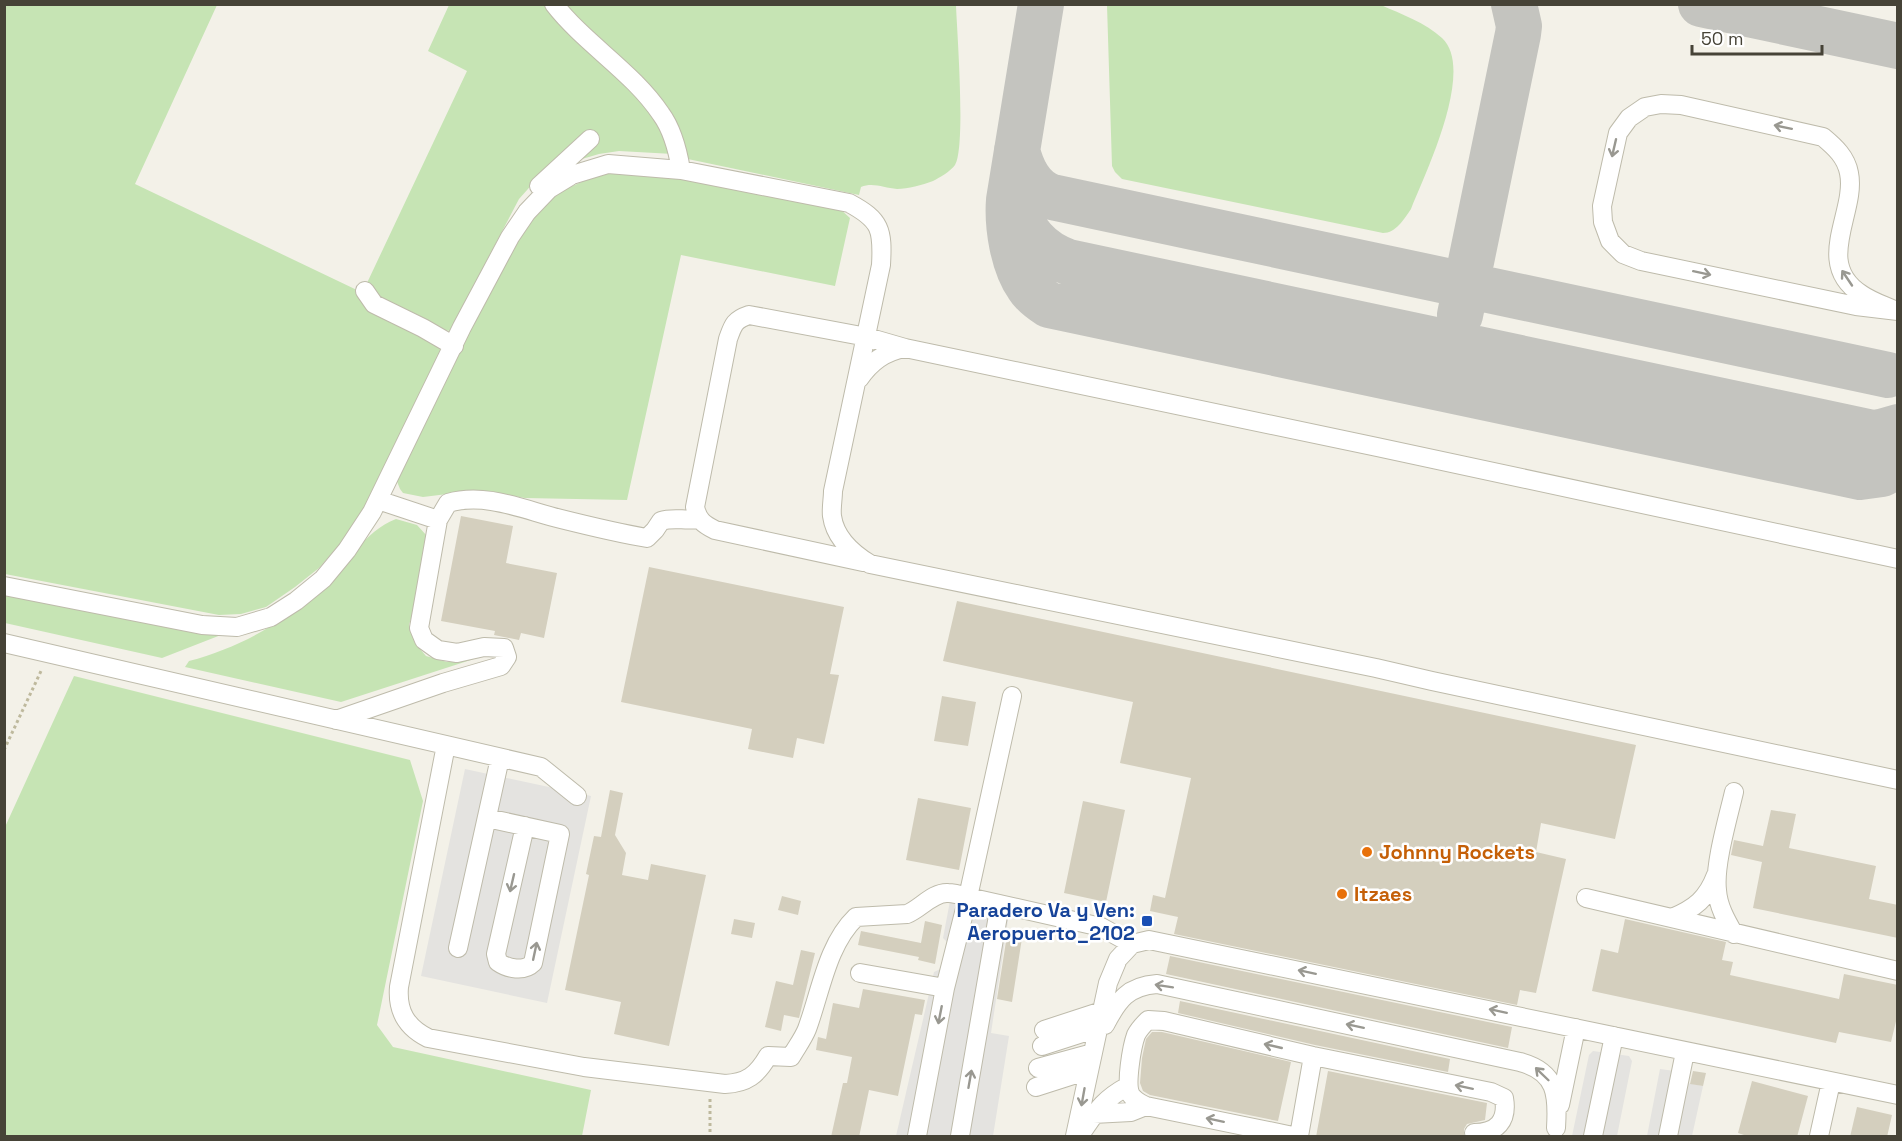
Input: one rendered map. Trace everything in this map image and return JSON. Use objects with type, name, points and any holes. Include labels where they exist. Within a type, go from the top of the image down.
[{"type":"lane","points":[[554,4],[566,20],[619,69],[662,114],[681,170]]},
{"type":"lane","points":[[1661,104],[1682,105],[1823,137],[1838,150],[1850,174],[1849,193],[1838,247],[1839,265],[1847,280],[1860,293],[1896,311],[1856,306],[1641,261],[1623,254],[1610,241],[1603,222],[1602,206],[1618,133],[1629,117],[1645,107],[1661,104]]},
{"type":"lane","points":[[4,586],[202,625],[237,627],[271,617],[296,601],[323,579],[347,550],[378,500],[510,237],[523,205],[539,185],[590,139]]},
{"type":"lane","points":[[510,237],[527,212],[549,189],[572,175],[608,164],[681,170],[849,203],[867,213],[878,225],[883,242],[881,266],[833,491],[832,516],[839,536],[852,552],[870,564]]},
{"type":"lane","points":[[365,291],[375,304],[454,346]]},
{"type":"lane","points":[[1898,559],[905,348],[867,337],[749,315],[740,318],[733,326],[728,339],[695,507],[698,519],[715,530],[1898,780]]},
{"type":"lane","points":[[858,380],[869,365],[881,356],[905,348]]},
{"type":"lane","points":[[336,720],[443,683],[501,666],[507,657],[504,648],[484,647],[457,654],[438,650],[424,640],[419,628],[438,520],[448,503],[461,499],[485,499],[647,538],[661,521],[698,519]]},
{"type":"lane","points":[[378,500],[438,520]]},
{"type":"lane","points":[[4,643],[541,767],[578,796]]},
{"type":"lane","points":[[917,1137],[945,988],[968,897],[1012,696]]},
{"type":"lane","points":[[446,745],[398,998],[401,1012],[408,1024],[417,1032],[437,1040],[584,1067],[709,1083],[739,1083],[761,1069],[768,1056],[790,1057],[806,1032],[834,950],[844,929],[856,917],[907,914],[915,911],[938,894],[946,892],[1101,927],[1132,944]]},
{"type":"lane","points":[[458,948],[500,758]]},
{"type":"lane","points":[[1734,792],[1717,874],[1716,890],[1724,918],[1734,934]]},
{"type":"lane","points":[[487,819],[525,826],[560,834],[533,963],[528,968],[521,969],[503,965],[498,962],[496,954],[525,826]]},
{"type":"lane","points":[[1672,918],[1690,910],[1702,900],[1717,874]]},
{"type":"lane","points":[[1586,898],[1898,971]]},
{"type":"lane","points":[[960,1137],[999,904]]},
{"type":"lane","points":[[1077,1137],[1108,983],[1118,959],[1132,944],[1149,940],[1898,1095]]},
{"type":"lane","points":[[860,973],[945,988]]},
{"type":"lane","points":[[1036,1087],[1091,1061],[1104,1028],[1119,1000],[1137,988],[1157,984],[1528,1064],[1543,1073],[1554,1088],[1557,1098],[1555,1132]]},
{"type":"lane","points":[[1043,1038],[1100,1019]]},
{"type":"lane","points":[[1293,1137],[1146,1106],[1136,1101],[1130,1094],[1127,1080],[1136,1035],[1142,1026],[1148,1020],[1155,1019],[1313,1056],[1491,1092],[1503,1098],[1505,1107],[1501,1122],[1493,1130],[1477,1135]]},
{"type":"lane","points":[[1555,1132],[1576,1028]]},
{"type":"lane","points":[[1593,1137],[1614,1036]]},
{"type":"lane","points":[[1668,1137],[1685,1052]]},
{"type":"lane","points":[[1299,1137],[1313,1056]]},
{"type":"lane","points":[[1038,1068],[1091,1061]]},
{"type":"lane","points":[[1819,1137],[1831,1082]]},
{"type":"lane","points":[[1077,1137],[1093,1114],[1112,1095],[1128,1086]]},
{"type":"lane","points":[[1093,1114],[1131,1112],[1146,1106]]},
{"type":"path","points":[[4,750],[49,653]]},
{"type":"path","points":[[709,1083],[710,1137]]},
{"type":"green space","points":[[4,5],[217,5],[135,184],[359,291],[441,350],[358,520],[319,568],[266,607],[241,614],[219,615],[5,574]]},
{"type":"green space","points":[[449,5],[548,5],[652,110],[673,154],[619,151],[599,154],[582,159],[536,180],[519,199],[450,331],[439,329],[379,300],[367,283],[467,71],[428,51]]},
{"type":"green space","points":[[561,5],[956,5],[960,136],[955,165],[942,176],[924,184],[897,189],[874,185],[865,186],[861,187],[859,195],[683,158],[680,148]]},
{"type":"green space","points":[[1107,5],[1381,5],[1429,28],[1442,38],[1451,53],[1453,73],[1451,96],[1436,148],[1406,217],[1392,231],[1383,233],[1122,179],[1112,166]]},
{"type":"green space","points":[[643,171],[839,208],[850,218],[835,286],[681,255],[627,500],[525,498],[480,490],[423,497],[403,493],[396,479],[517,237],[547,201],[566,189],[609,173]]},
{"type":"green space","points":[[396,519],[417,525],[427,536],[424,577],[409,625],[415,643],[426,656],[447,662],[483,656],[341,702],[185,667],[189,661],[225,649],[260,633],[292,612],[330,579],[365,540]]},
{"type":"green space","points":[[5,590],[226,633],[162,658],[5,623]]},
{"type":"green space","points":[[74,676],[410,760],[423,801],[377,1025],[393,1047],[591,1090],[582,1136],[5,1136],[5,827]]},
{"type":"shaded area","points":[[465,769],[591,796],[547,1003],[421,976]]},
{"type":"shaded area","points":[[950,901],[1009,914],[991,1033],[1009,1036],[993,1136],[896,1136],[934,972],[949,965],[952,947],[943,938]]},
{"type":"shaded area","points":[[1593,1051],[1629,1056],[1632,1061],[1617,1136],[1572,1136],[1589,1055]]},
{"type":"shaded area","points":[[1660,1069],[1689,1073],[1687,1083],[1703,1086],[1692,1136],[1647,1136]]},
{"type":"building","points":[[461,516],[513,526],[506,563],[557,573],[544,638],[521,633],[519,640],[494,635],[495,631],[441,621]]},
{"type":"building","points":[[649,567],[844,607],[830,674],[839,675],[824,744],[797,738],[793,758],[748,749],[752,729],[621,702]]},
{"type":"building","points":[[957,601],[1636,745],[1615,839],[1541,823],[1536,852],[1566,859],[1536,993],[1520,990],[1517,1005],[1174,934],[1178,917],[1150,911],[1153,895],[1165,898],[1191,778],[1120,763],[1133,702],[943,661]]},
{"type":"building","points":[[942,696],[976,702],[968,746],[934,741]]},
{"type":"building","points":[[610,790],[623,793],[615,835],[626,853],[622,875],[648,880],[651,864],[706,875],[669,1046],[614,1034],[621,1002],[565,990],[589,875],[586,874],[594,836],[601,837]]},
{"type":"building","points":[[918,798],[971,808],[959,870],[906,860]]},
{"type":"building","points":[[1083,801],[1125,810],[1106,902],[1064,893]]},
{"type":"building","points":[[1771,810],[1796,814],[1789,848],[1876,866],[1869,899],[1898,905],[1898,938],[1753,908],[1762,862],[1731,855],[1734,840],[1763,846]]},
{"type":"building","points":[[782,896],[801,901],[798,915],[778,910]]},
{"type":"building","points":[[734,919],[755,923],[752,938],[731,934]]},
{"type":"building","points":[[1625,919],[1726,942],[1722,960],[1733,962],[1730,975],[1839,999],[1844,974],[1898,985],[1898,1013],[1891,1042],[1839,1032],[1836,1043],[1592,991],[1601,949],[1618,953]]},
{"type":"building","points":[[925,921],[942,925],[935,964],[918,960],[919,957],[858,945],[861,931],[921,943]]},
{"type":"building","points":[[1007,935],[1022,938],[1012,1002],[997,999]]},
{"type":"building","points":[[801,950],[815,953],[799,1018],[784,1015],[781,1031],[765,1027],[776,981],[793,985]]},
{"type":"building","points":[[1170,956],[1512,1027],[1508,1048],[1166,974]]},
{"type":"building","points":[[863,989],[925,1000],[922,1015],[915,1014],[898,1096],[869,1090],[859,1137],[831,1137],[843,1083],[847,1083],[852,1057],[816,1050],[818,1037],[826,1039],[833,1003],[859,1008]]},
{"type":"building","points":[[1180,1001],[1450,1059],[1448,1072],[1315,1045],[1178,1013]]},
{"type":"building","points":[[1152,1032],[1162,1032],[1291,1062],[1278,1121],[1150,1095],[1143,1091],[1140,1083],[1142,1058],[1146,1039]]},
{"type":"building","points":[[1328,1071],[1487,1103],[1485,1120],[1467,1124],[1464,1137],[1316,1137]]},
{"type":"building","points":[[1693,1071],[1706,1073],[1703,1086],[1690,1084]]},
{"type":"building","points":[[1752,1081],[1808,1096],[1797,1137],[1750,1137],[1738,1133]]},
{"type":"building","points":[[1857,1107],[1892,1115],[1887,1137],[1850,1137]]},
{"type":"taxiway","points":[[1041,4],[1009,210],[1010,233],[1018,267],[1030,289],[1049,305],[1860,477],[1882,474],[1898,465]]},
{"type":"taxiway","points":[[1460,315],[1518,34],[1519,26],[1514,4]]},
{"type":"taxiway","points":[[1701,4],[1898,46]]},
{"type":"taxiway","points":[[1017,150],[1028,179],[1038,190],[1052,197],[1888,375]]},
{"type":"taxiway","points":[[1015,203],[1022,223],[1033,240],[1048,253],[1068,262],[1868,432],[1877,433],[1898,427]]},
{"type":"place","name":"Johnny Rockets","points":[[1367,852]]},
{"type":"place","name":"Itzaes","points":[[1342,894]]},
{"type":"place","name":"Paradero Va y Ven: Aeropuerto_2102","points":[[1147,921]]}]
